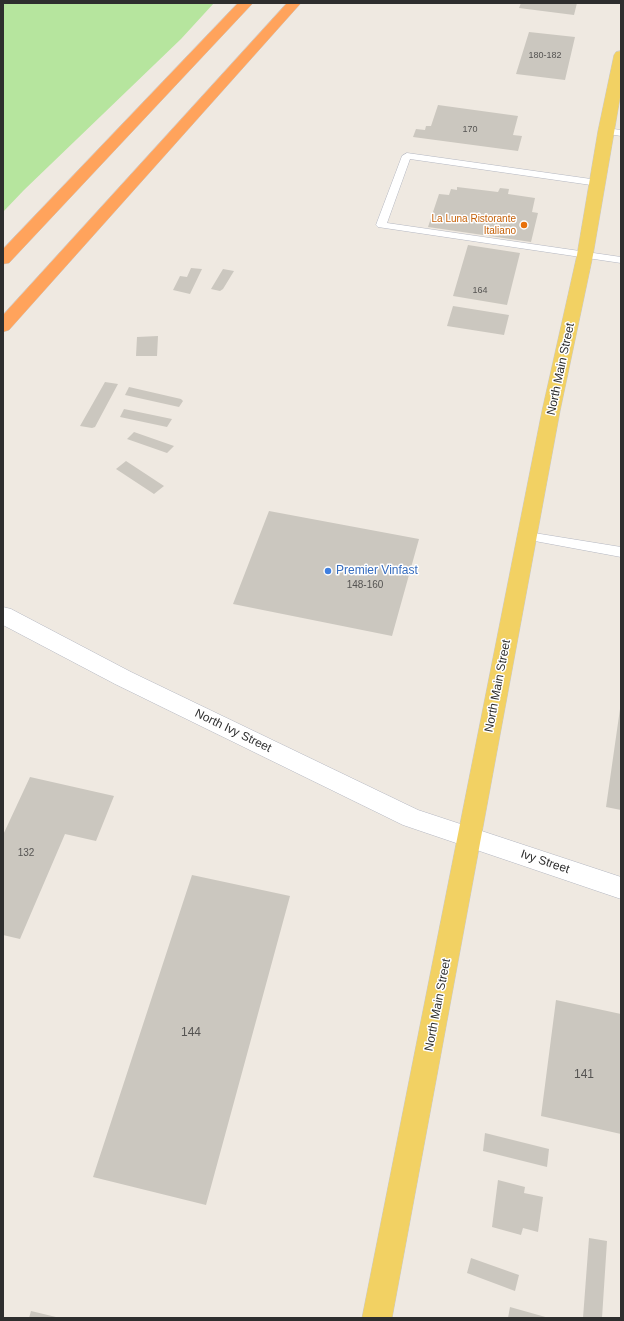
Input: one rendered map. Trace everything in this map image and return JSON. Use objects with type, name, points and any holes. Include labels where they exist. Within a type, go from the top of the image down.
[{"type":"highway","points":[[3,259],[246,3]]},
{"type":"highway","points":[[3,326],[294,3]]},
{"type":"main road","name":"North Main Street","points":[[377,1318],[552,411],[585,255],[598,183],[613,132],[621,55]]},
{"type":"street","name":"North Ivy Street","points":[[3,615],[123,678],[411,818],[469,836]]},
{"type":"street","name":"Ivy Street","points":[[469,836],[621,888]]},
{"type":"lane","points":[[598,183],[407,156],[381,225],[621,260]]},
{"type":"lane","points":[[528,536],[621,552]]},
{"type":"green space","points":[[3,3],[214,3],[181,39],[3,212]]},
{"type":"building","points":[[521,3],[577,3],[574,15],[519,8]]},
{"type":"building","points":[[529,32],[575,37],[565,80],[516,74]]},
{"type":"building","points":[[438,105],[518,116],[513,135],[522,136],[518,151],[413,137],[416,129],[425,130],[426,126],[431,126]]},
{"type":"building","points":[[457,187],[498,192],[500,188],[509,189],[508,194],[535,198],[532,212],[538,213],[531,242],[428,227],[439,194],[449,195],[451,189],[457,190]]},
{"type":"building","points":[[468,245],[520,253],[507,305],[453,296]]},
{"type":"building","points":[[191,268],[202,269],[190,294],[173,290],[180,276],[187,277]]},
{"type":"building","points":[[223,269],[234,271],[223,289],[220,291],[211,289]]},
{"type":"building","points":[[453,306],[509,315],[504,335],[447,326]]},
{"type":"building","points":[[158,336],[157,356],[136,356],[137,337]]},
{"type":"building","points":[[105,382],[118,384],[95,427],[80,426]]},
{"type":"building","points":[[129,387],[181,399],[183,401],[179,407],[125,395]]},
{"type":"building","points":[[124,409],[172,419],[167,427],[120,417]]},
{"type":"building","points":[[134,432],[174,446],[167,453],[127,439]]},
{"type":"building","points":[[126,461],[164,486],[154,494],[116,469]]},
{"type":"building","name":"Premier Vinfast","points":[[269,511],[419,539],[392,636],[233,604]]},
{"type":"building","points":[[621,709],[621,810],[606,807]]},
{"type":"building","points":[[30,777],[114,796],[96,841],[65,834],[20,939],[3,935],[3,835]]},
{"type":"building","points":[[192,875],[290,896],[206,1205],[93,1177]]},
{"type":"building","points":[[556,1000],[621,1014],[621,1134],[541,1116]]},
{"type":"building","points":[[485,1133],[549,1149],[547,1167],[483,1151]]},
{"type":"building","points":[[498,1180],[525,1187],[524,1193],[543,1197],[538,1232],[523,1228],[521,1235],[492,1227]]},
{"type":"building","points":[[589,1238],[607,1241],[602,1318],[583,1318]]},
{"type":"building","points":[[471,1258],[519,1275],[515,1291],[467,1273]]},
{"type":"building","points":[[510,1307],[549,1318],[508,1318]]},
{"type":"building","points":[[31,1311],[56,1317],[56,1318],[29,1318]]},
{"type":"place","name":"La Luna Ristorante Italiano","points":[[524,225]]},
{"type":"place","name":"Premier Vinfast","points":[[328,571]]}]
